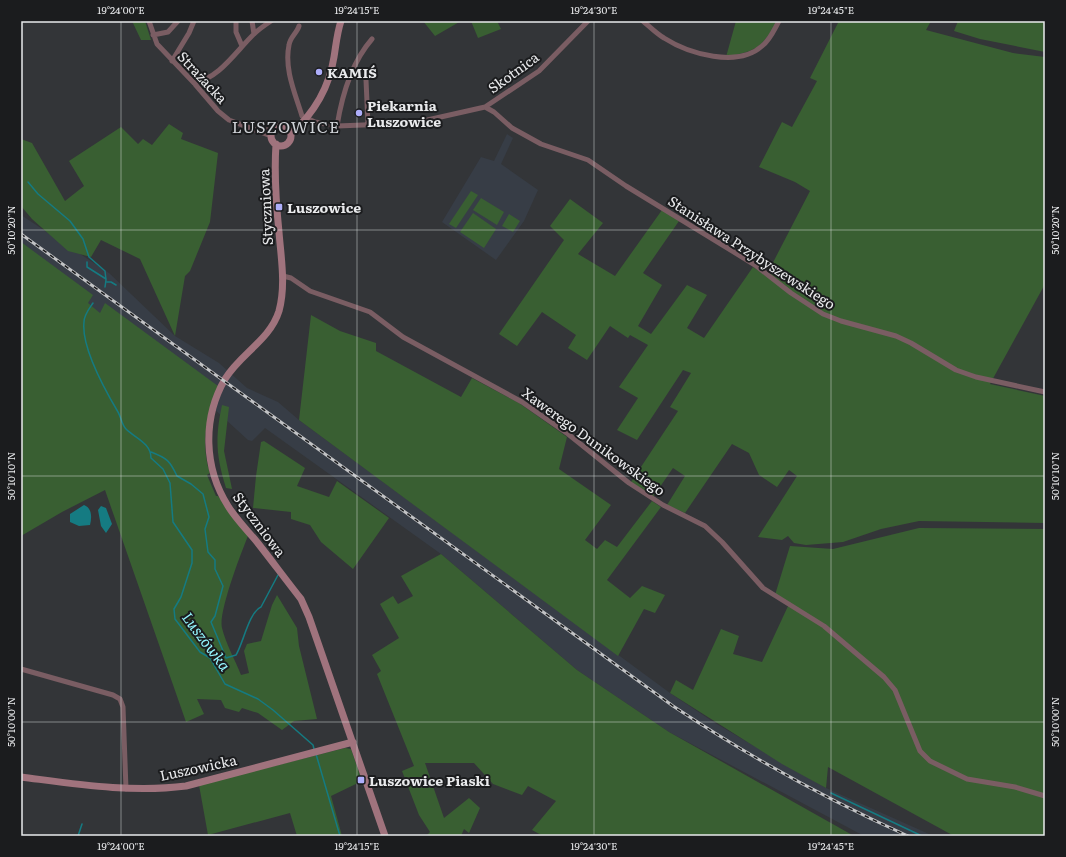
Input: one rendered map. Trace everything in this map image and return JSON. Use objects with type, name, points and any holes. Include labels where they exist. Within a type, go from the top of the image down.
[{"type":"street","name":"Strażacka","points":[[149,21],[157,44],[194,83],[218,112],[229,120],[272,133]]},
{"type":"street","points":[[153,36],[168,32],[178,21]]},
{"type":"street","points":[[172,61],[189,33],[194,21]]},
{"type":"street","points":[[236,21],[236,32],[242,46]]},
{"type":"street","points":[[252,21],[254,34]]},
{"type":"street","points":[[194,83],[209,77],[254,34],[271,21]]},
{"type":"street","points":[[288,131],[303,121],[320,100],[331,72],[341,21]]},
{"type":"street","name":"Skotnica","points":[[485,107],[539,71],[588,21]]},
{"type":"street","points":[[643,21],[674,44],[696,52],[726,58],[740,58],[757,50],[769,39],[779,21]]},
{"type":"street","points":[[299,26],[298,31],[290,39],[288,47],[289,74],[303,121]]},
{"type":"street","points":[[337,126],[352,70],[362,50],[372,39]]},
{"type":"street","points":[[366,80],[368,124]]},
{"type":"street","points":[[303,121],[337,126],[414,122],[485,107]]},
{"type":"street","name":"Stanisława Przybyszewskiego","points":[[485,107],[494,112],[512,128],[541,144],[588,160],[626,186],[755,265],[803,302],[823,314],[841,322],[896,336],[911,343],[956,370],[976,377],[1045,392]]},
{"type":"street","points":[[277,127],[288,131],[289,142],[279,145],[272,133],[277,127]]},
{"type":"street","name":"Styczniowa","points":[[279,145],[276,158],[275,184],[283,276],[280,303],[273,324],[262,339],[231,370],[213,406],[209,433],[211,464],[218,488],[229,507],[301,599],[309,617],[385,836]]},
{"type":"street","name":"Xawerego Dunikowskiego","points":[[283,276],[291,278],[310,291],[370,312],[403,337],[522,402],[568,434],[629,483],[663,505],[705,526],[722,542],[763,588],[824,626],[884,677],[895,690],[920,751],[930,761],[967,779],[1015,787],[1045,796]]},
{"type":"street","points":[[21,669],[113,695],[120,699],[122,702],[124,721],[126,789]]},
{"type":"street","name":"Luszowicka","points":[[21,777],[126,789],[157,790],[186,786],[353,742]]},
{"type":"shaded area","points":[[507,134],[513,138],[501,164],[538,190],[524,221],[496,260],[442,222],[481,157],[494,161]]},
{"type":"shaded area","points":[[21,215],[109,273],[175,336],[219,363],[247,388],[278,402],[299,420],[670,693],[715,723],[826,788],[929,834],[939,836],[864,836],[669,732],[577,670],[441,554],[265,428],[252,441],[248,440],[202,398],[21,256]]},
{"type":"green space","points":[[132,21],[145,21],[151,40],[141,40]]},
{"type":"green space","points":[[423,21],[461,21],[435,36]]},
{"type":"green space","points":[[471,21],[497,21],[501,29],[478,38]]},
{"type":"green space","points":[[736,21],[777,21],[767,37],[757,47],[745,53],[726,57]]},
{"type":"green space","points":[[839,21],[931,21],[926,30],[1013,53],[1045,57],[1045,284],[990,384],[1045,396],[1045,523],[919,521],[881,529],[843,542],[806,545],[794,543],[788,536],[782,540],[758,537],[797,476],[789,470],[777,487],[759,475],[749,453],[732,444],[685,513],[667,505],[685,476],[673,468],[653,497],[631,482],[678,411],[670,407],[691,373],[683,370],[637,440],[617,430],[638,398],[619,387],[648,345],[630,335],[628,338],[610,326],[587,360],[568,348],[576,335],[542,312],[517,346],[499,334],[564,240],[550,226],[570,199],[603,223],[578,254],[615,276],[662,210],[679,221],[643,273],[662,285],[638,326],[651,334],[687,285],[707,295],[687,328],[704,338],[753,267],[766,276],[810,191],[795,182],[759,167],[782,122],[792,127],[817,81],[810,78]]},
{"type":"green space","points":[[958,21],[1045,21],[1045,52],[980,39],[954,31]]},
{"type":"green space","points":[[169,124],[183,133],[181,139],[218,153],[210,222],[190,271],[185,276],[175,336],[140,259],[101,240],[91,257],[68,251],[32,219],[21,206],[21,139],[32,143],[65,201],[84,186],[69,161],[121,127],[138,144],[143,139],[152,145]]},
{"type":"green space","points":[[471,191],[478,195],[456,228],[449,224]]},
{"type":"green space","points":[[481,198],[504,212],[497,225],[473,210]]},
{"type":"green space","points":[[473,213],[496,229],[484,248],[460,232]]},
{"type":"green space","points":[[509,214],[520,221],[513,232],[502,226]]},
{"type":"green space","points":[[21,242],[93,295],[88,303],[100,313],[105,303],[218,386],[206,429],[205,451],[210,473],[207,475],[216,496],[218,496],[248,536],[240,555],[223,610],[222,628],[241,675],[249,673],[244,651],[247,644],[261,641],[272,605],[277,595],[297,628],[299,646],[317,719],[294,721],[282,730],[258,713],[242,708],[239,712],[225,708],[221,700],[197,699],[204,714],[186,722],[105,490],[62,512],[21,536]]},
{"type":"green space","points":[[311,315],[340,331],[376,343],[376,351],[461,397],[472,378],[519,403],[567,437],[559,469],[611,505],[585,540],[597,549],[605,540],[617,547],[652,501],[661,507],[607,580],[630,598],[642,586],[665,595],[655,613],[644,609],[618,656],[299,420]]},
{"type":"green space","points":[[222,405],[229,407],[224,451],[232,489],[226,488],[218,456],[218,427]]},
{"type":"green space","points":[[264,441],[305,468],[297,486],[329,497],[337,481],[389,518],[353,569],[321,542],[310,525],[291,519],[291,512],[253,508],[261,442]]},
{"type":"green space","points":[[919,528],[1045,529],[1045,836],[954,836],[828,767],[826,788],[782,764],[670,693],[676,680],[693,690],[721,629],[739,636],[733,654],[762,662],[789,604],[775,595],[790,546],[833,549]]},
{"type":"green space","points":[[441,554],[577,670],[669,732],[854,836],[543,836],[532,830],[556,801],[528,786],[522,795],[493,784],[474,763],[425,763],[444,818],[469,798],[480,808],[469,833],[464,829],[461,836],[426,836],[430,832],[419,815],[402,771],[414,766],[377,674],[381,671],[372,655],[399,638],[380,604],[393,596],[398,604],[413,596],[401,576]]},
{"type":"green space","points":[[345,748],[351,749],[360,775],[360,782],[331,796],[342,836],[297,836],[290,813],[208,835],[199,785]]},
{"type":"water","points":[[84,505],[89,508],[91,513],[90,525],[79,526],[70,522],[70,514]]},
{"type":"water","points":[[101,506],[106,508],[112,524],[106,533],[101,526],[98,510]]},
{"type":"waterway","points":[[28,182],[38,194],[70,221],[83,239],[89,257],[105,271],[105,287]]},
{"type":"waterway","points":[[87,262],[87,267],[106,279]]},
{"type":"waterway","points":[[107,282],[111,282],[116,285]]},
{"type":"waterway","name":"Luszówka","points":[[93,303],[84,319],[84,332],[90,356],[125,427],[142,441],[148,448],[151,458],[163,469],[170,483],[173,522],[192,550],[192,563],[181,597],[174,609],[175,619],[200,652],[210,658],[225,684],[258,699],[313,745],[314,749]]},
{"type":"waterway","points":[[151,452],[161,456],[172,467],[177,476],[191,484],[203,494],[209,517],[205,529],[208,552],[215,560],[215,569],[223,586],[215,616],[211,622],[226,658],[236,655],[253,615],[261,607],[278,575]]},
{"type":"waterway","name":"Luszówka","points":[[316,754],[340,836]]},
{"type":"waterway","points":[[831,793],[922,836]]},
{"type":"waterway","points":[[78,836],[82,824]]},
{"type":"railway","points":[[21,234],[673,706],[788,776],[817,792],[908,836]]},
{"type":"place","name":"KAMIŚ","points":[[319,72]]},
{"type":"place","name":"Piekarnia Luszowice","points":[[359,113]]},
{"type":"place","name":"Luszowice","points":[[279,207]]},
{"type":"place","name":"Luszowice Piaski","points":[[361,780]]},
{"type":"district","name":"LUSZOWICE","points":[[286,126]]}]
